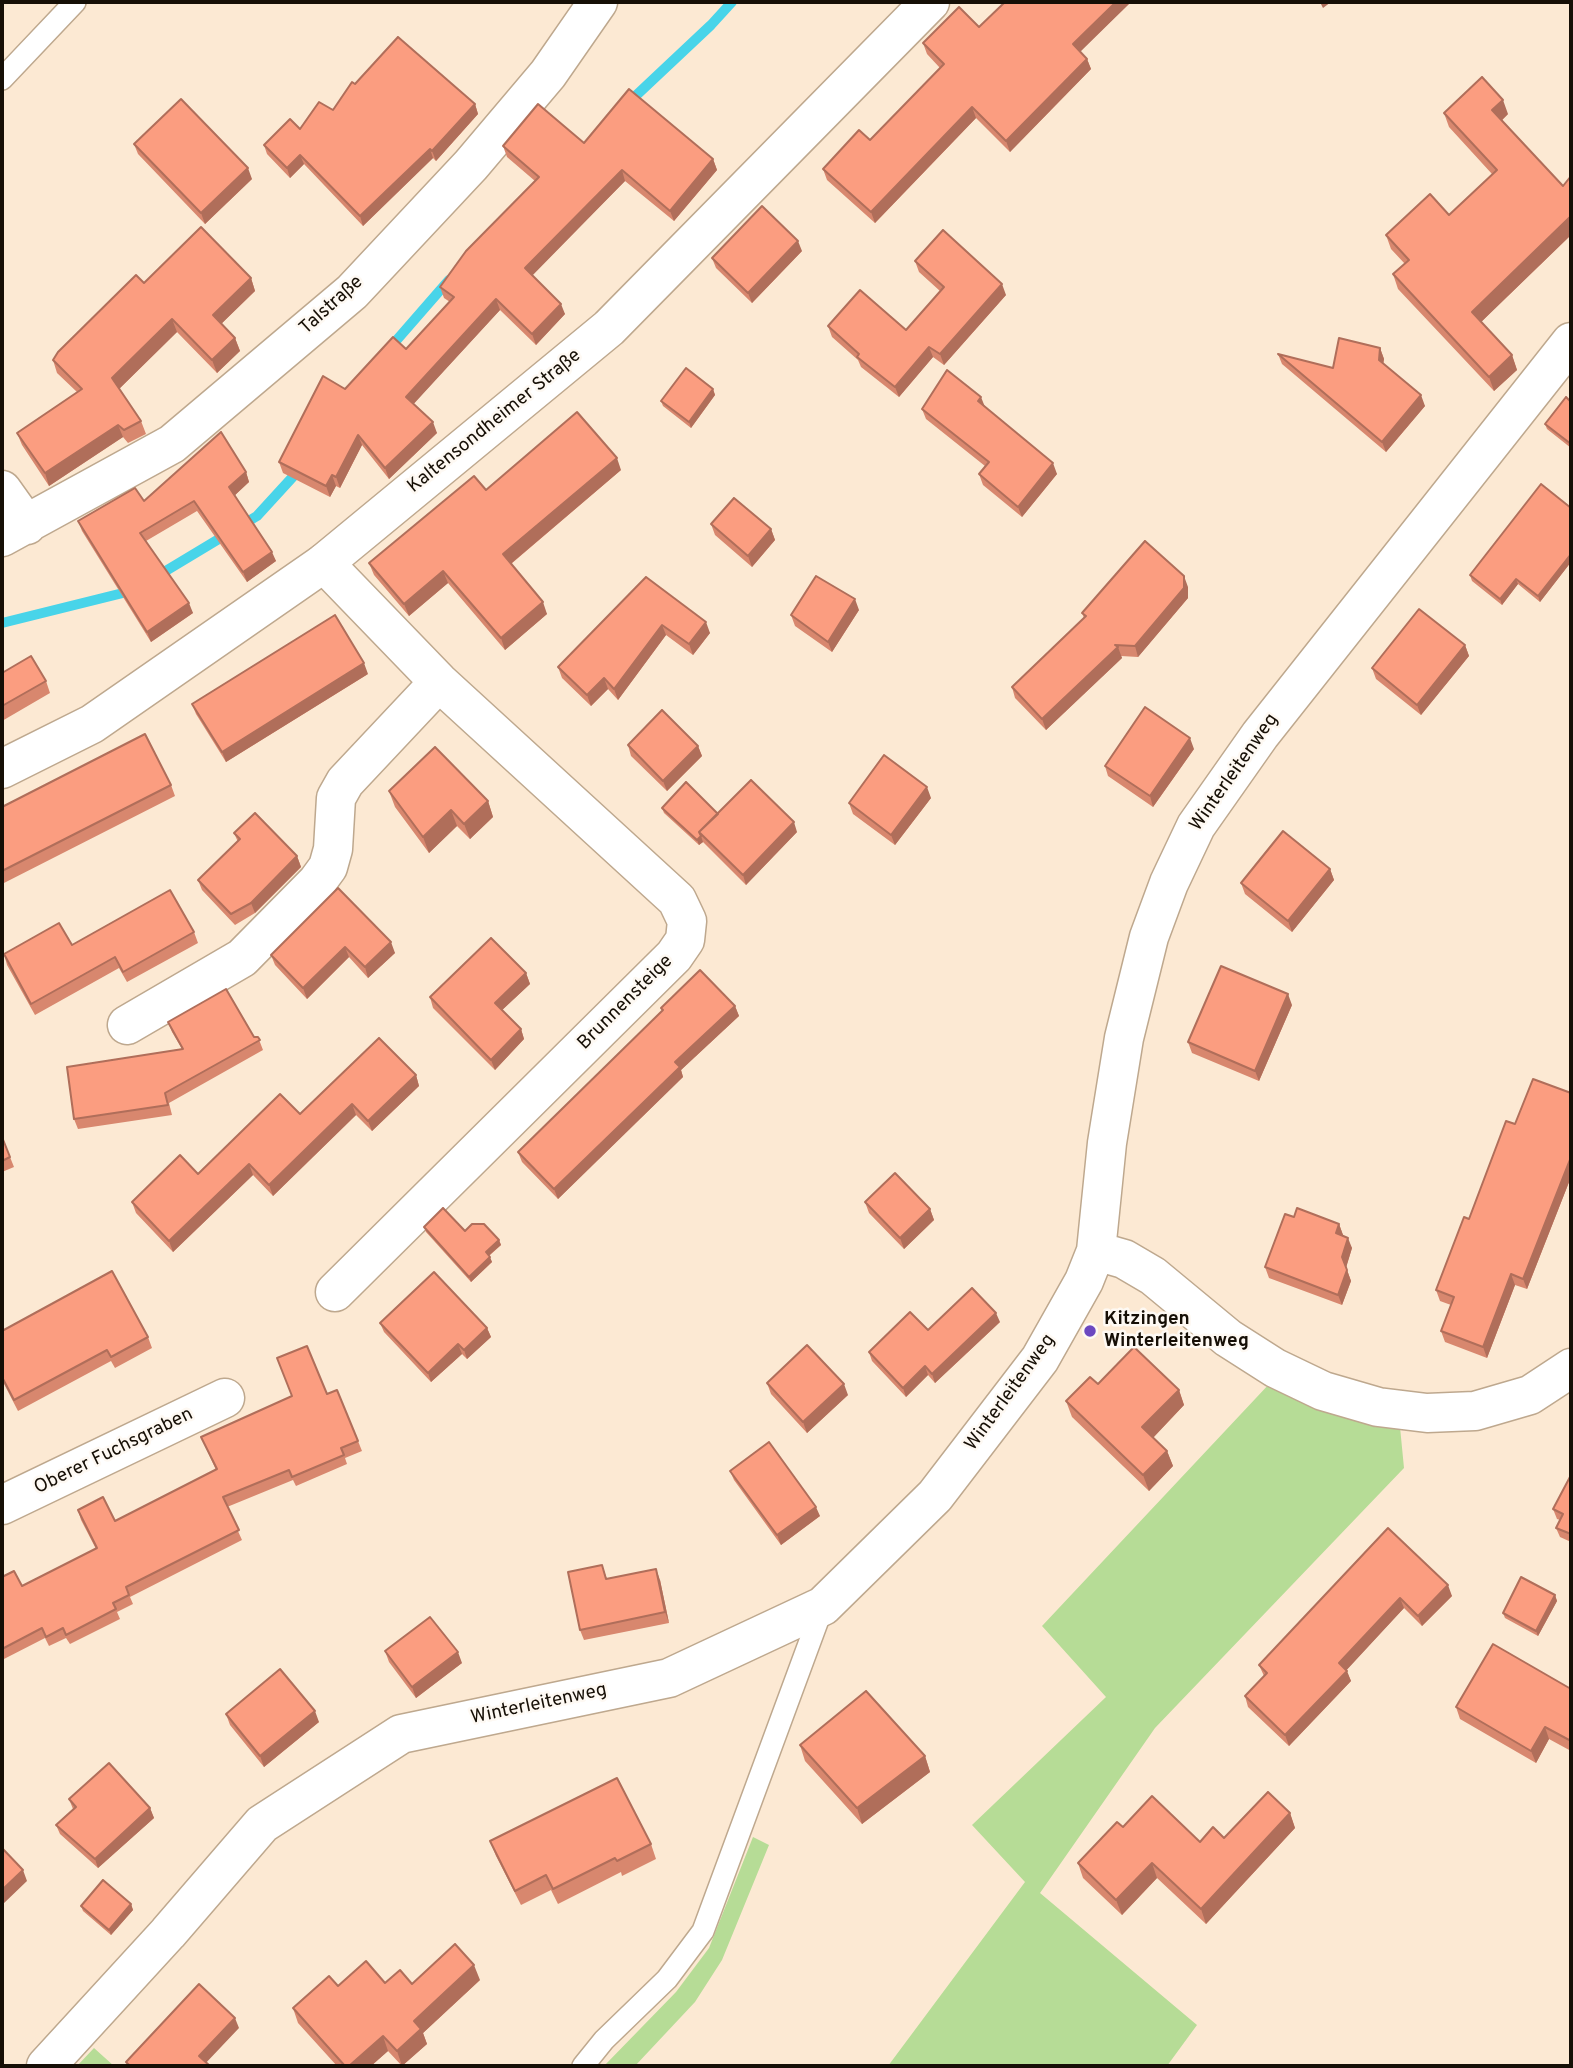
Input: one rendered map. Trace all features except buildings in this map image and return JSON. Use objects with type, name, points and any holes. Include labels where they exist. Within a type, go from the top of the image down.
[{"type":"street","name":"Talstraße","points":[[14,531],[172,444],[352,292],[471,165],[548,74],[598,2]]},
{"type":"street","name":"Kaltensondheimer Straße","points":[[2,769],[92,724],[324,563],[609,328],[930,2]]},
{"type":"street","name":"Winterleitenweg","points":[[46,2066],[168,1933],[262,1824],[401,1734],[669,1678],[823,1606],[935,1496],[1040,1359],[1068,1313],[1096,1251],[1107,1143],[1124,1038],[1149,937],[1168,883],[1196,826],[1260,735],[1571,342]]},
{"type":"street","points":[[2,490],[14,531]]},
{"type":"street","name":"Brunnensteige","points":[[324,563],[439,682],[677,900],[687,921],[685,940],[674,956],[335,1292]]},
{"type":"street","points":[[127,1025],[242,958],[317,882],[328,867],[333,849],[335,798],[345,782],[439,682]]},
{"type":"street","points":[[1096,1251],[1124,1259],[1153,1276],[1228,1338],[1275,1368],[1323,1391],[1378,1407],[1427,1413],[1475,1411],[1530,1395],[1571,1368]]},
{"type":"street","name":"Oberer Fuchsgraben","points":[[2,1505],[225,1398]]},
{"type":"lane","points":[[2,79],[75,2]]},
{"type":"lane","points":[[583,2066],[604,2040],[667,1979],[703,1931],[823,1606]]},
{"type":"green space","points":[[1271,1382],[1400,1427],[1404,1468],[1155,1728],[1040,1893],[1197,2025],[1167,2066],[888,2066],[1025,1882],[972,1825],[1106,1697],[1042,1626]]},
{"type":"green space","points":[[753,1837],[769,1845],[722,1960],[695,2002],[635,2066],[604,2066],[676,1992],[709,1948]]},
{"type":"green space","points":[[94,2048],[114,2066],[77,2066]]},
{"type":"waterway","points":[[627,104],[732,2]]},
{"type":"waterway","points":[[388,350],[449,280]]},
{"type":"waterway","points":[[154,578],[257,516],[300,469]]},
{"type":"waterway","points":[[2,623],[135,590]]},
{"type":"place","name":"Kitzingen Winterleitenweg","points":[[1090,1331]]}]
